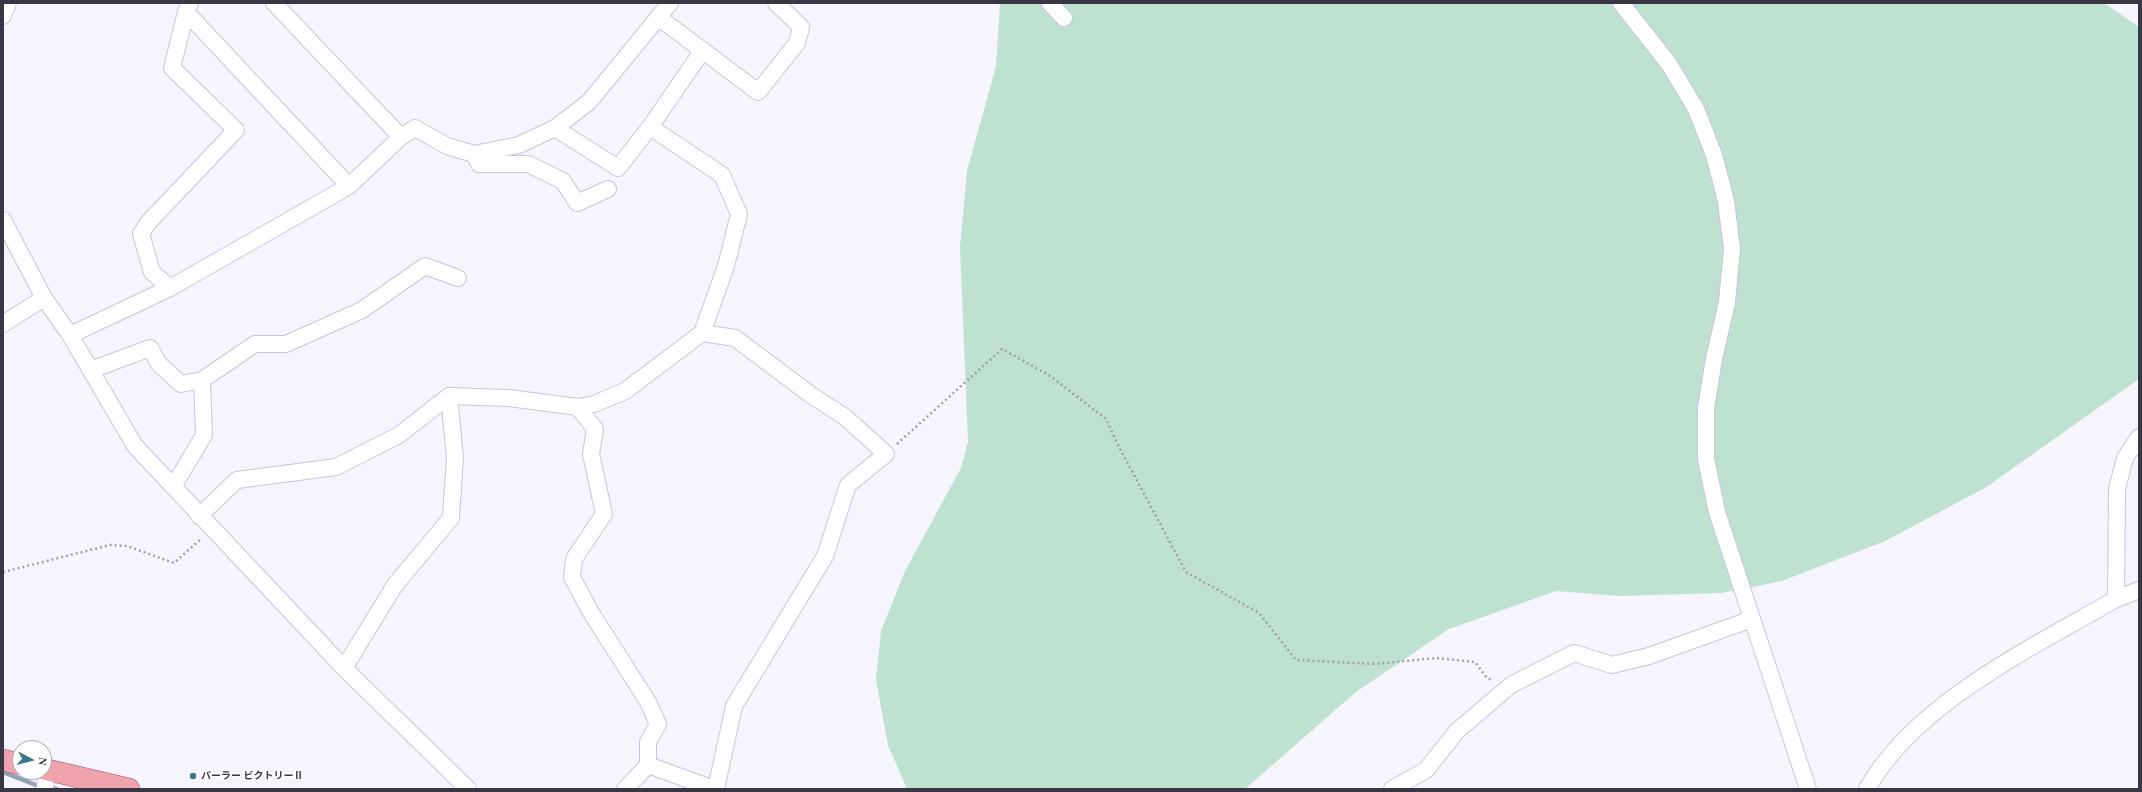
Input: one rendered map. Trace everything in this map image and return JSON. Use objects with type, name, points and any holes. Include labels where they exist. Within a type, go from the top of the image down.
[{"type":"main road","points":[[52,777],[129,789]]},
{"type":"street","points":[[3,16],[8,3]]},
{"type":"street","points":[[274,3],[401,137]]},
{"type":"street","points":[[70,335],[170,288],[349,186],[401,137],[415,128],[447,146],[474,154],[520,145],[555,128],[588,102],[670,3]]},
{"type":"street","points":[[658,17],[758,92],[797,43],[801,28],[776,3]]},
{"type":"street","points":[[1050,3],[1064,18]]},
{"type":"street","points":[[1621,3],[1669,64],[1696,109],[1714,155],[1726,201],[1732,249],[1728,302],[1714,359],[1706,408],[1706,459],[1716,512],[1808,789]]},
{"type":"street","points":[[188,8],[349,186]]},
{"type":"street","points":[[170,288],[152,272],[141,234],[147,224],[236,130],[172,68],[188,8]]},
{"type":"street","points":[[555,128],[618,168],[650,128],[703,50]]},
{"type":"street","points":[[199,516],[237,480],[336,467],[399,435],[449,396],[509,398],[578,407],[594,404],[625,391],[702,333],[726,266],[739,214],[722,175],[650,128]]},
{"type":"street","points":[[474,154],[479,164],[528,164],[563,181],[577,203],[608,189]]},
{"type":"street","points":[[3,220],[44,298],[70,335],[135,446],[199,516],[344,668],[468,789]]},
{"type":"street","points":[[91,370],[150,348],[158,364],[181,384],[202,380],[256,344],[286,344],[362,310],[425,266],[458,278]]},
{"type":"street","points":[[3,324],[44,298]]},
{"type":"street","points":[[648,764],[715,789],[734,706],[825,556],[848,485],[886,454],[845,417],[811,396],[735,338],[702,333]]},
{"type":"street","points":[[173,487],[204,435],[202,380]]},
{"type":"street","points":[[344,668],[395,585],[451,518],[455,457],[449,396]]},
{"type":"street","points":[[578,407],[594,429],[591,454],[604,514],[574,559],[572,577],[590,611],[648,702],[658,724],[648,742],[648,764],[625,789]]},
{"type":"street","points":[[2116,599],[2117,489],[2125,458],[2139,437]]},
{"type":"street","points":[[1867,789],[1876,773],[1909,736],[1953,698],[1992,670],[2116,599],[2139,590]]},
{"type":"street","points":[[1392,789],[1426,770],[1457,731],[1510,686],[1574,653],[1612,665],[1649,656],[1752,619]]},
{"type":"path","points":[[886,454],[1002,348],[1049,375],[1106,419],[1119,447],[1186,572],[1260,613],[1296,660],[1375,664],[1436,658],[1475,662],[1487,678],[1510,686]]},
{"type":"path","points":[[3,572],[110,545],[127,546],[174,563],[212,529]]},
{"type":"green space","points":[[1000,3],[2104,3],[2139,27],[2139,379],[1985,488],[1885,541],[1782,581],[1722,593],[1619,596],[1556,591],[1449,629],[1356,692],[1245,789],[907,789],[888,745],[876,680],[881,631],[905,571],[961,468],[968,442],[960,247],[967,171],[996,66]]},
{"type":"waterway","points":[[3,772],[41,787],[56,789]]},
{"type":"place","name":"パーラー ビクトリーⅡ","points":[[193,776]]}]
